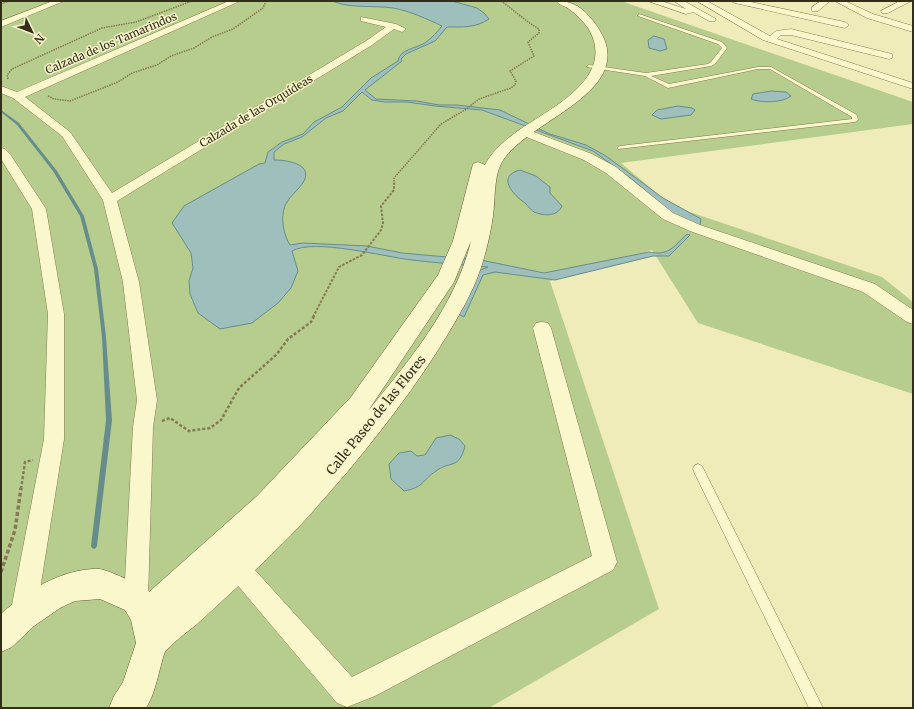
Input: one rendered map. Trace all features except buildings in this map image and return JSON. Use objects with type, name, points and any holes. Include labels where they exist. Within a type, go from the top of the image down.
[{"type":"street","points":[[35,1],[56,2]]},
{"type":"street","name":"Calzada de los Tamarindos","points":[[17,96],[236,1]]},
{"type":"street","name":"Calle Paseo de las Flores","points":[[457,279],[462,241],[480,163],[492,144],[572,101],[589,85],[594,69],[591,42],[585,30],[567,10],[550,1]]},
{"type":"street","points":[[561,1],[578,11],[595,31],[600,43],[602,58],[594,69]]},
{"type":"street","points":[[652,1],[707,17],[741,31],[913,86]]},
{"type":"street","points":[[678,1],[707,17]]},
{"type":"street","points":[[701,1],[771,40]]},
{"type":"street","points":[[735,1],[845,26]]},
{"type":"street","points":[[815,9],[826,1]]},
{"type":"street","points":[[843,3],[856,1]]},
{"type":"street","points":[[885,11],[907,1]]},
{"type":"street","points":[[1,24],[56,2]]},
{"type":"street","points":[[843,3],[870,16],[895,23],[910,24]]},
{"type":"street","points":[[874,6],[910,24]]},
{"type":"street","name":"Calzada de las Orquídeas","points":[[110,200],[368,43],[397,28],[364,19]]},
{"type":"street","points":[[771,40],[779,33],[792,32],[889,56]]},
{"type":"street","points":[[1,88],[17,96],[66,134],[110,200],[131,282],[146,400],[143,428],[145,619],[137,691],[126,708]]},
{"type":"street","points":[[513,133],[588,157],[611,170],[668,216],[695,228],[869,288],[913,318]]},
{"type":"street","name":"Calle Paseo de las Flores","points":[[145,619],[267,505],[358,404],[387,385],[425,355],[457,279],[480,244],[492,165],[507,146],[513,133]]},
{"type":"street","points":[[1,152],[39,209],[55,307],[54,439],[23,614]]},
{"type":"street","points":[[237,566],[347,693],[365,686],[606,562],[542,328]]},
{"type":"street","name":"Calle Paseo de las Flores","points":[[145,619],[237,566],[286,521],[367,430],[387,385]]},
{"type":"street","points":[[1,636],[23,614],[49,597],[75,586],[100,584],[145,619]]},
{"type":"lane","points":[[594,69],[646,75],[709,65],[713,63],[725,48],[720,43],[639,15]]},
{"type":"lane","points":[[620,148],[855,120],[855,116],[771,68],[758,68],[668,86],[646,75]]},
{"type":"lane","points":[[594,69],[652,79]]},
{"type":"lane","points":[[698,469],[816,708]]},
{"type":"path","points":[[1,4],[9,1]]},
{"type":"path","points":[[192,1],[136,22],[102,28],[12,69],[7,75],[7,79],[34,89],[54,99],[70,101],[118,82],[132,73],[163,63],[171,56],[194,48],[212,37],[233,29],[263,8],[266,1]]},
{"type":"path","points":[[143,428],[170,418],[190,431],[210,428],[221,420],[239,388],[277,354],[288,339],[311,322],[339,267],[362,255],[370,246],[381,230],[383,223],[381,206],[394,190],[394,178],[441,124],[465,110],[479,99],[511,88],[515,85],[516,81],[510,71],[534,56],[528,42],[539,33],[539,29],[524,20],[513,9],[501,1]]},
{"type":"path","points":[[1,572],[16,529],[20,503],[20,474],[25,462],[51,456]]},
{"type":"green space","points":[[1,1],[621,1],[913,102],[913,124],[621,163],[672,206],[882,277],[913,302],[913,394],[698,323],[652,250],[550,281],[659,609],[489,708],[1,708]]},
{"type":"water","points":[[332,1],[452,1],[477,8],[489,19],[474,25],[447,27],[435,41],[406,54],[401,59],[402,61],[365,90],[376,99],[417,101],[439,105],[457,105],[500,110],[550,134],[586,145],[606,156],[663,198],[701,219],[700,225],[697,229],[672,213],[633,180],[593,151],[482,110],[407,102],[385,102],[372,100],[362,92],[343,111],[326,118],[302,137],[284,144],[274,152],[274,160],[291,162],[301,166],[305,170],[306,175],[304,181],[285,206],[283,227],[290,245],[303,243],[367,246],[402,253],[481,260],[544,273],[649,252],[661,253],[670,249],[687,234],[690,235],[669,256],[653,256],[555,280],[495,272],[483,275],[464,317],[456,313],[478,271],[488,267],[412,260],[333,247],[316,246],[302,248],[292,251],[298,271],[291,288],[278,303],[252,323],[220,329],[198,313],[190,294],[189,281],[193,268],[191,253],[172,223],[184,206],[259,164],[265,163],[268,152],[282,142],[303,134],[314,122],[342,107],[371,78],[398,61],[399,57],[405,51],[428,40],[442,26],[399,9],[347,5]]},
{"type":"water","points":[[654,36],[664,39],[667,49],[660,51],[649,48],[648,40]]},
{"type":"water","points":[[771,91],[786,92],[791,96],[783,100],[771,102],[751,99],[753,94]]},
{"type":"water","points":[[678,106],[692,108],[695,110],[691,115],[661,119],[652,115],[657,110]]},
{"type":"water","points":[[520,170],[536,176],[550,187],[550,193],[562,206],[560,210],[550,215],[534,212],[520,200],[512,191],[508,181],[509,177],[513,173]]},
{"type":"water","points":[[450,435],[459,439],[465,446],[463,454],[457,462],[441,468],[416,488],[404,491],[391,479],[389,464],[399,453],[411,451],[417,456],[425,455],[436,438]]},
{"type":"waterway","points":[[1,111],[18,124],[55,171],[82,216],[96,269],[104,337],[109,420],[94,546]]}]
